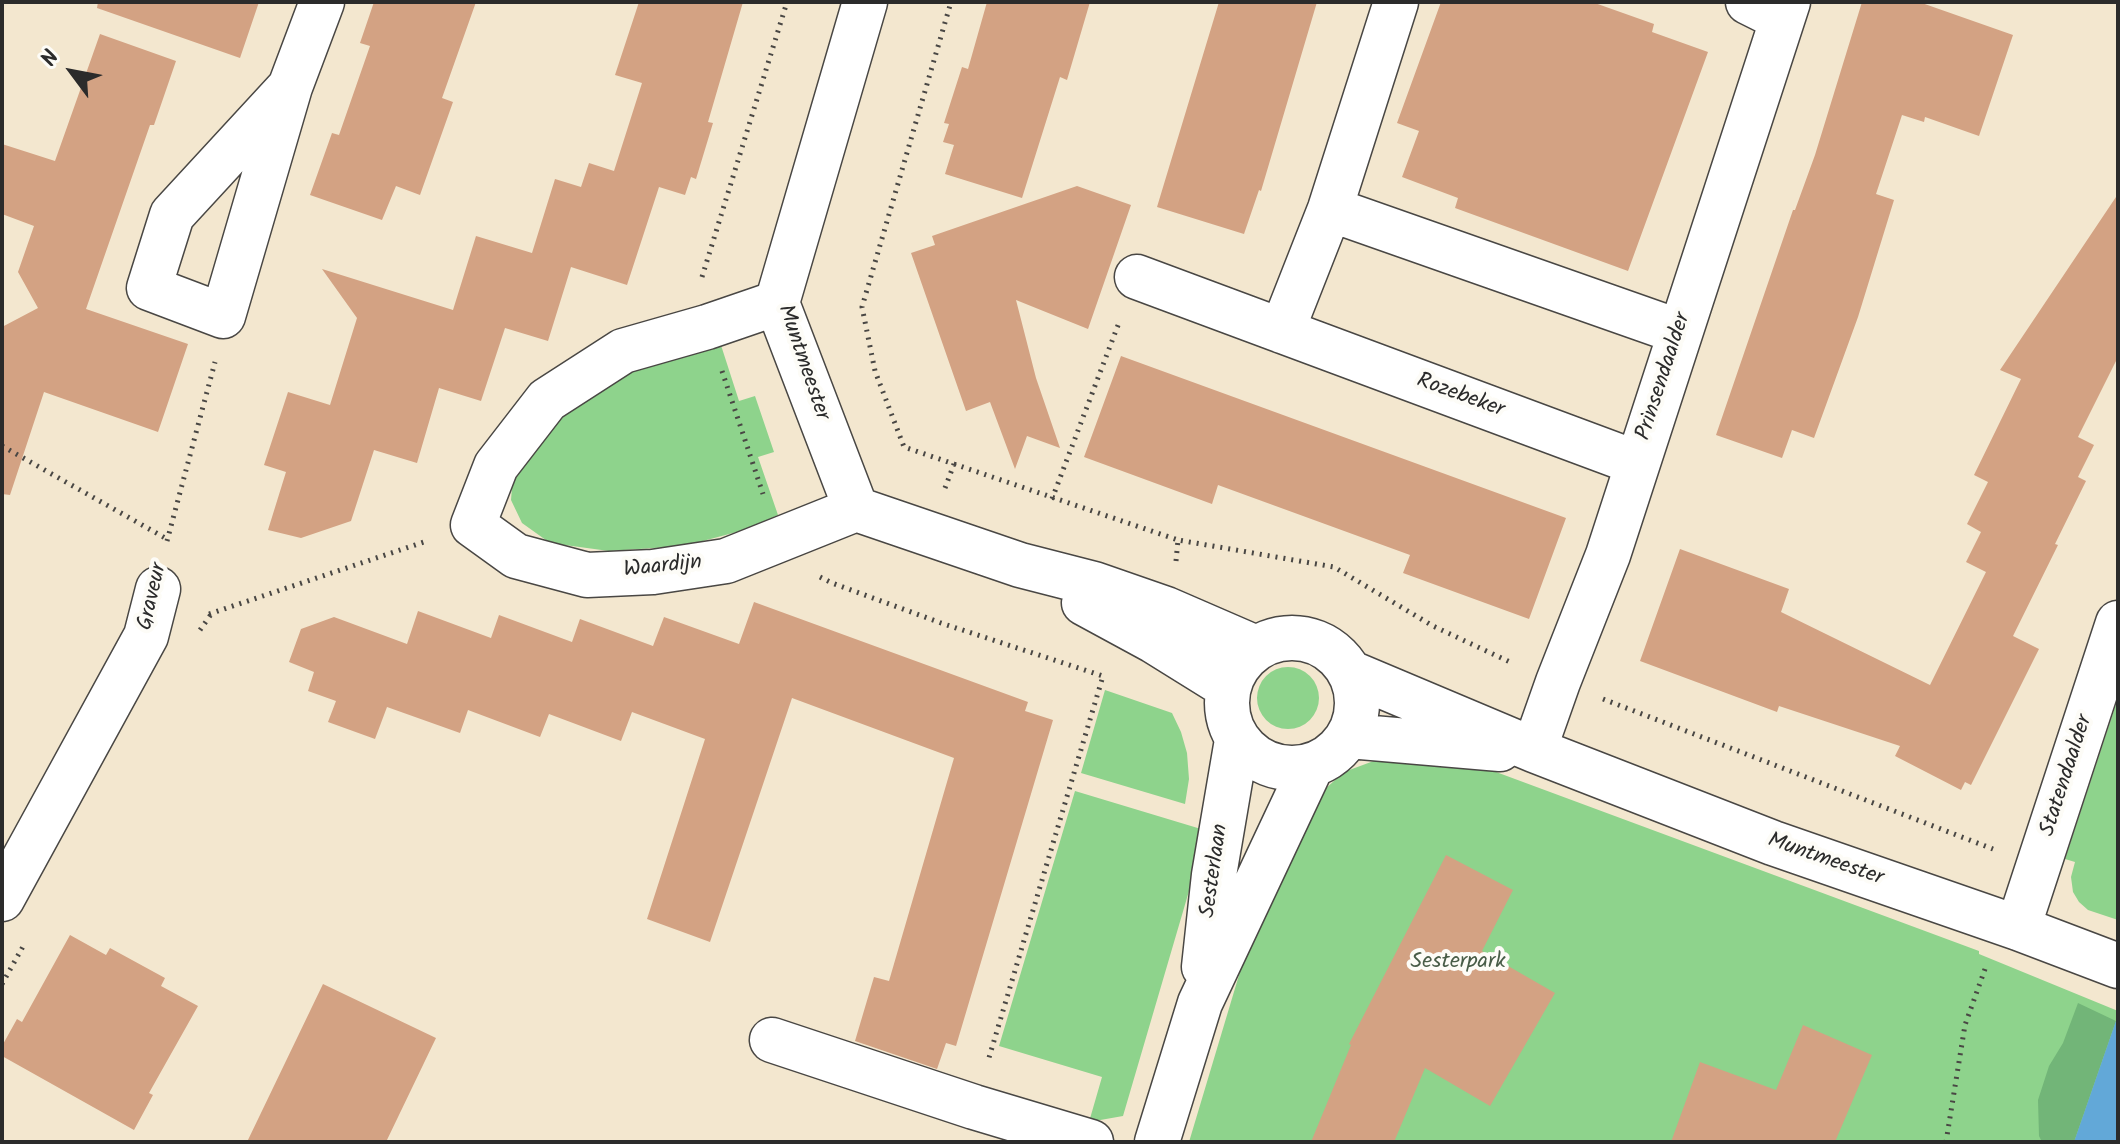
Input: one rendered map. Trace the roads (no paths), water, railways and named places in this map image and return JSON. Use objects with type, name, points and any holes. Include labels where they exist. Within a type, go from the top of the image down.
[{"type":"street","points":[[290,87],[172,215],[149,288],[223,316],[290,87],[322,2]]},
{"type":"street","name":"Muntmeester","points":[[856,509],[777,303],[865,2]]},
{"type":"street","points":[[1282,331],[1330,209],[1396,2]]},
{"type":"street","name":"Prinsendaalder","points":[[1534,750],[1608,555],[1680,332],[1773,8]]},
{"type":"street","points":[[1330,209],[1680,332]]},
{"type":"street","name":"Rozebeker","points":[[1137,277],[1637,463]]},
{"type":"street","name":"Waardijn","points":[[777,303],[623,351],[547,400],[496,466],[473,525],[516,556],[587,575],[653,572],[726,561],[856,509]]},
{"type":"street","points":[[856,509],[1020,565],[1094,584],[1166,609],[1256,648]]},
{"type":"street","points":[[1020,565],[1228,687]]},
{"type":"street","name":"Graveur","points":[[2,899],[146,636],[158,589]]},
{"type":"street","name":"Statendaalder","points":[[2018,928],[2118,623]]},
{"type":"street","points":[[1298,638],[1328,649],[1351,673],[1358,704],[1349,736],[1333,755],[1311,767],[1269,766],[1237,740],[1229,723],[1226,705],[1228,687],[1239,665],[1256,648],[1276,639],[1298,638]]},
{"type":"street","name":"Muntmeester","points":[[1351,673],[1534,750],[1773,843],[2098,959]]},
{"type":"street","name":"Muntmeester","points":[[1349,736],[1476,749],[1534,750]]},
{"type":"street","name":"Sesterlaan","points":[[1200,1003],[1214,875],[1237,740]]},
{"type":"street","name":"Sesterlaan","points":[[1157,1142],[1200,1003],[1311,767]]},
{"type":"street","points":[[772,1040],[1091,1142]]},
{"type":"water","points":[[2116,1021],[2118,1142],[2074,1142]]},
{"type":"park label","name":"Sesterpark","points":[[1458,963]]}]
